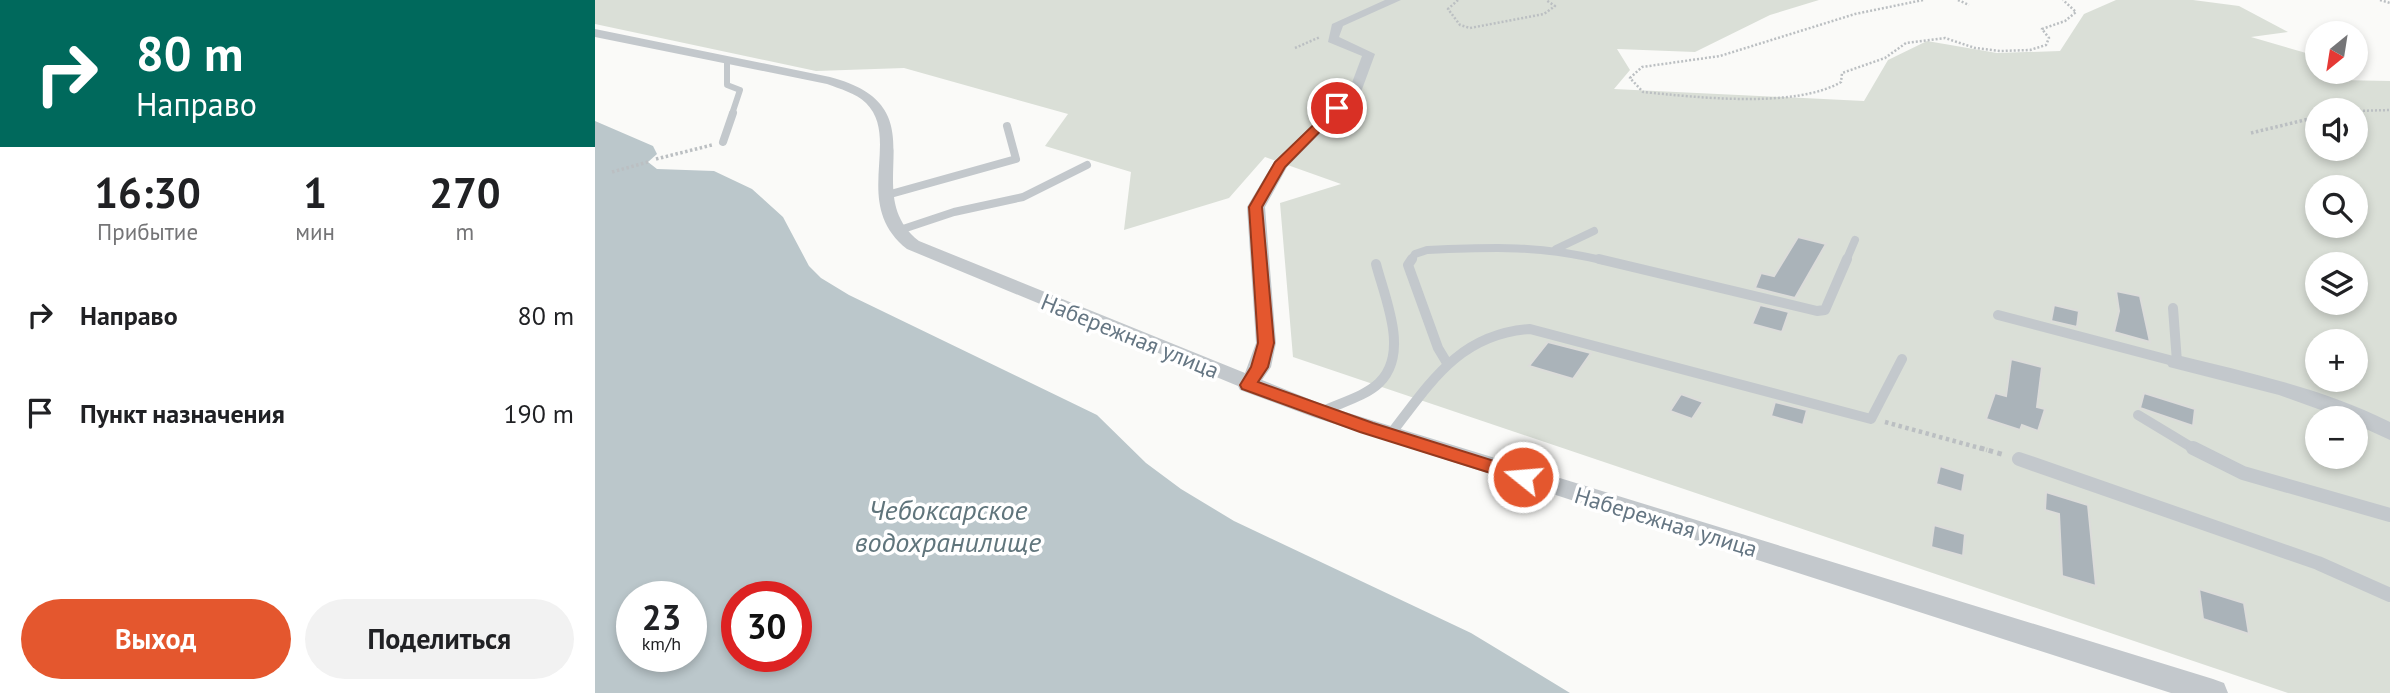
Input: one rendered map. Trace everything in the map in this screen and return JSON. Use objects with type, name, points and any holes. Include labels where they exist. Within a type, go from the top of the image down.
[{"type":"street","points":[[1248,385],[1260,367],[1266,343],[1256,207],[1280,165],[1356,89],[1369,54],[1332,38],[1338,24],[1395,0]]},
{"type":"street","points":[[595,33],[830,81],[854,89],[872,101],[883,118],[887,195],[897,230]]},
{"type":"street","name":"Набережная улица","points":[[897,230],[913,245],[937,257],[1248,385],[1321,412],[2213,693]]},
{"type":"street","points":[[2177,362],[2313,397],[2343,407],[2390,432]]},
{"type":"lane","points":[[723,142],[740,90],[727,85],[727,62]]},
{"type":"lane","points":[[887,195],[1016,159],[1007,126]]},
{"type":"lane","points":[[897,230],[954,212],[1023,197],[1087,166]]},
{"type":"lane","points":[[1556,249],[1594,230]]},
{"type":"lane","points":[[1447,363],[1438,348],[1408,265],[1415,254],[1427,250],[1509,246],[1556,249],[1817,311],[1825,310],[1855,240]]},
{"type":"lane","points":[[1321,412],[1367,391],[1380,382],[1390,369],[1395,350],[1376,264]]},
{"type":"lane","points":[[1998,315],[2177,362],[2173,308]]},
{"type":"lane","points":[[1390,435],[1447,363],[1470,345],[1490,335],[1530,329],[1871,419],[1902,359]]},
{"type":"lane","points":[[2138,415],[2218,463],[2243,473],[2390,515]]},
{"type":"lane","points":[[2019,459],[2318,564],[2390,596]]},
{"type":"path","points":[[1458,0],[1448,9],[1459,25],[1470,29],[1544,13],[1555,6],[1546,0]]},
{"type":"path","points":[[1923,0],[1851,15],[1716,58],[1642,67],[1630,78],[1643,92],[1703,98],[1767,98],[1829,89],[1841,82],[1842,73],[1882,60],[1901,50],[1906,43],[1945,38],[1975,48],[2000,51],[2030,50],[2046,45],[2049,38],[2042,29],[2065,21],[2076,12],[2063,0]]},
{"type":"path","points":[[1958,0],[1969,5]]},
{"type":"path","points":[[2380,0],[2390,3]]},
{"type":"path","points":[[2368,111],[2390,110]]},
{"type":"path","points":[[2251,133],[2305,120]]},
{"type":"path","points":[[656,159],[723,142]]},
{"type":"path","points":[[612,172],[648,162]]},
{"type":"path","points":[[1871,419],[2019,459]]},
{"type":"shaded area","points":[[595,0],[1819,0],[1770,15],[1695,52],[1617,49],[1630,70],[1614,89],[1864,101],[1888,60],[1927,41],[1997,53],[2060,51],[2084,14],[2116,0],[2193,0],[2239,6],[2288,32],[2251,37],[2305,53],[2305,84],[2368,84],[2368,81],[2390,81],[2390,693],[2288,693],[1293,357],[1280,203],[1341,184],[1265,157],[1229,198],[1124,230],[1131,172],[1045,146],[1068,114],[904,68],[816,71],[595,24]]},
{"type":"water","name":"Чебоксарское водохранилище","points":[[595,121],[653,146],[657,154],[648,162],[657,169],[714,171],[752,189],[783,217],[809,266],[821,278],[849,295],[1097,415],[1146,463],[1181,489],[1234,521],[1471,633],[1570,693],[595,693]]},
{"type":"building","points":[[1798,237],[1826,244],[1795,298],[1755,288],[1761,273],[1774,276]]},
{"type":"building","points":[[2116,291],[2140,296],[2150,342],[2114,332],[2119,311]]},
{"type":"building","points":[[1760,305],[1789,312],[1782,332],[1752,324]]},
{"type":"building","points":[[2054,305],[2079,311],[2077,327],[2051,321]]},
{"type":"building","points":[[1548,342],[1591,353],[1573,379],[1529,366]]},
{"type":"building","points":[[2011,359],[2042,367],[2037,407],[2045,409],[2038,431],[2022,425],[2020,430],[1986,419],[1995,393],[2006,396]]},
{"type":"building","points":[[2144,393],[2195,409],[2193,426],[2140,408]]},
{"type":"building","points":[[1681,394],[1703,402],[1692,419],[1670,411]]},
{"type":"building","points":[[1775,402],[1807,410],[1803,425],[1771,416]]},
{"type":"building","points":[[1940,466],[1965,474],[1962,492],[1936,484]]},
{"type":"building","points":[[2046,492],[2088,505],[2096,586],[2062,576],[2059,514],[2045,510]]},
{"type":"building","points":[[1934,525],[1965,534],[1963,556],[1931,547]]},
{"type":"building","points":[[2199,589],[2244,603],[2249,634],[2203,619]]},
{"type":"route","points":[[1337,108],[1280,165],[1256,207],[1266,343],[1260,367],[1248,385],[1367,428],[1523,477]]}]
